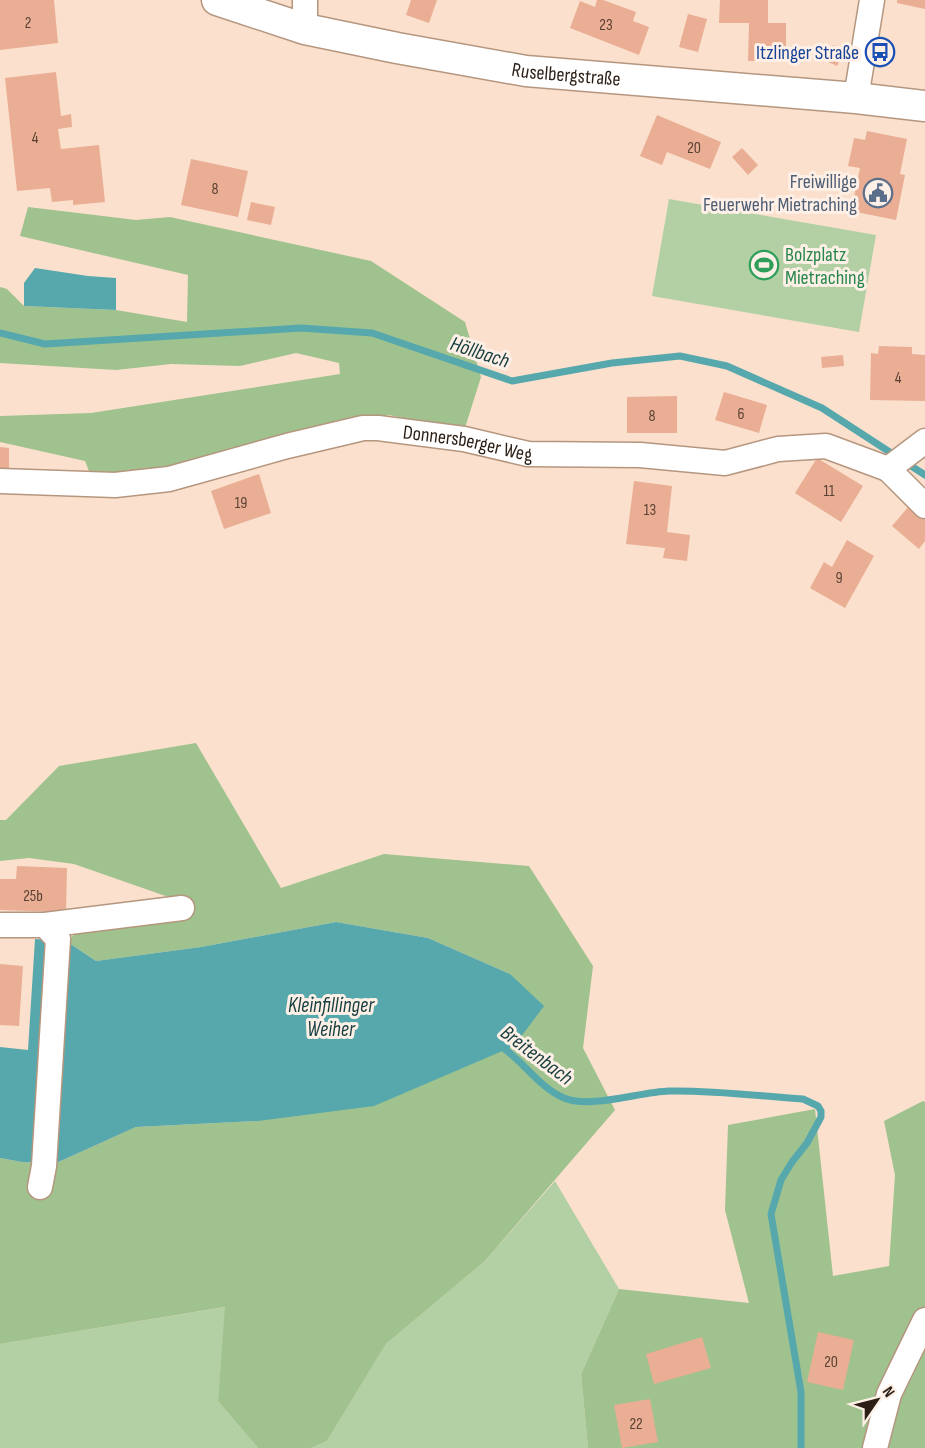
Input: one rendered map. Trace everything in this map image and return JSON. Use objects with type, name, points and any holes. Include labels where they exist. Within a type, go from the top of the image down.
[{"type":"main road","name":"Ruselbergstraße","points":[[217,0],[305,29],[526,71],[856,98],[922,100]]},
{"type":"street","points":[[304,0],[305,29]]},
{"type":"street","points":[[856,98],[872,0]]},
{"type":"street","name":"Donnersberger Weg","points":[[0,481],[115,485],[169,479],[287,446],[363,428],[464,439],[528,454],[640,455],[725,463],[778,449],[826,446],[889,468]]},
{"type":"street","points":[[920,445],[889,468],[925,506]]},
{"type":"street","points":[[0,925],[51,932],[182,908]]},
{"type":"street","points":[[42,1176],[51,932]]},
{"type":"street","points":[[875,1448],[889,1394],[925,1320]]},
{"type":"green space","name":"Bolzplatz Mietraching","points":[[669,199],[876,235],[859,332],[652,296]]},
{"type":"green space","points":[[28,207],[136,220],[170,217],[371,261],[465,322],[481,377],[464,431],[389,415],[94,484],[85,461],[0,442],[0,416],[91,413],[340,374],[339,363],[296,353],[240,366],[171,364],[116,370],[0,363],[0,287],[7,289],[24,306],[116,310],[187,322],[188,275],[20,236]]},
{"type":"green space","points":[[196,743],[281,888],[384,854],[529,866],[593,966],[583,1048],[615,1110],[485,1261],[386,1344],[327,1441],[311,1448],[258,1448],[218,1401],[225,1307],[0,1344],[0,1158],[54,1164],[136,1127],[258,1121],[510,974],[428,938],[336,922],[201,947],[96,961],[66,941],[83,928],[177,900],[74,864],[29,858],[0,861],[0,820],[6,820],[59,766]]},
{"type":"green space","points":[[925,1102],[925,1448],[588,1448],[581,1374],[619,1289],[749,1303],[725,1210],[728,1125],[815,1109],[833,1276],[889,1266],[895,1175],[884,1121]]},
{"type":"green space","points":[[555,1181],[619,1289],[581,1374],[588,1448],[311,1448],[327,1441],[386,1344],[485,1261]]},
{"type":"green space","points":[[226,1307],[218,1401],[258,1448],[0,1448],[0,1344]]},
{"type":"water","points":[[35,268],[116,278],[116,310],[24,306],[24,283]]},
{"type":"water","name":"Kleinfillinger Weiher","points":[[336,922],[428,938],[510,974],[544,1006],[514,1046],[374,1106],[258,1121],[136,1127],[54,1164],[0,1158],[0,1047],[28,1050],[35,939],[66,941],[96,961],[201,947]]},
{"type":"building","points":[[0,0],[54,0],[58,43],[0,50]]},
{"type":"building","points":[[411,0],[437,0],[429,23],[406,15]]},
{"type":"building","points":[[597,0],[636,12],[633,21],[649,27],[639,55],[570,28],[580,1],[595,7]]},
{"type":"building","points":[[720,0],[768,0],[768,23],[786,23],[786,61],[748,61],[749,23],[719,23]]},
{"type":"building","points":[[897,0],[925,0],[925,9],[897,3]]},
{"type":"building","points":[[688,14],[707,19],[698,52],[679,47]]},
{"type":"building","points":[[833,45],[844,50],[837,66],[826,61]]},
{"type":"building","points":[[56,72],[61,116],[71,114],[72,127],[58,129],[61,149],[99,145],[105,202],[73,205],[73,200],[52,202],[50,188],[17,191],[5,78]]},
{"type":"building","points":[[657,115],[721,142],[710,169],[667,152],[662,165],[640,156]]},
{"type":"building","name":"Freiwillige Feuerwehr Mietraching","points":[[867,131],[907,139],[900,174],[905,175],[896,220],[851,211],[860,168],[848,166],[854,138],[865,140]]},
{"type":"building","points":[[742,148],[758,165],[748,175],[732,157]]},
{"type":"building","points":[[191,159],[248,171],[238,217],[181,205]]},
{"type":"building","points":[[251,202],[275,207],[271,225],[247,220]]},
{"type":"building","points":[[879,346],[912,347],[912,354],[925,355],[925,401],[870,400],[871,353],[878,354]]},
{"type":"building","points":[[843,355],[844,366],[822,368],[821,357]]},
{"type":"building","points":[[724,392],[767,405],[759,433],[715,420]]},
{"type":"building","points":[[677,396],[677,433],[627,433],[627,397]]},
{"type":"building","points":[[0,447],[9,448],[9,476],[0,476]]},
{"type":"building","points":[[817,458],[863,486],[841,522],[795,493]]},
{"type":"building","points":[[259,474],[271,513],[224,529],[211,491]]},
{"type":"building","points":[[634,481],[672,486],[667,532],[690,535],[687,561],[663,558],[665,548],[626,544]]},
{"type":"building","points":[[909,506],[925,520],[925,541],[919,549],[892,526]]},
{"type":"building","points":[[847,540],[874,556],[845,608],[810,588],[824,562],[832,567]]},
{"type":"building","points":[[17,866],[67,868],[66,912],[0,910],[0,879],[16,879]]},
{"type":"building","points":[[0,964],[23,966],[19,1026],[0,1025]]},
{"type":"building","points":[[818,1332],[854,1340],[843,1390],[807,1382]]},
{"type":"building","points":[[702,1337],[711,1368],[654,1384],[646,1354]]},
{"type":"building","points":[[650,1399],[658,1442],[622,1448],[614,1405]]},
{"type":"waterway","name":"Höllbach","points":[[0,333],[45,344],[301,328],[372,333],[512,381],[612,363],[680,356],[727,366],[822,408],[925,475]]},
{"type":"waterway","name":"Breitenbach","points":[[500,1046],[546,1087],[564,1098],[575,1101],[601,1101],[657,1092],[686,1091],[803,1099],[818,1106],[821,1117],[807,1143],[781,1180],[771,1214],[801,1392],[801,1448]]},
{"type":"place","name":"Itzlinger Straße","points":[[880,52]]},
{"type":"place","name":"Freiwillige Feuerwehr Mietraching","points":[[878,193]]},
{"type":"place","name":"Bolzplatz Mietraching","points":[[764,265]]}]
